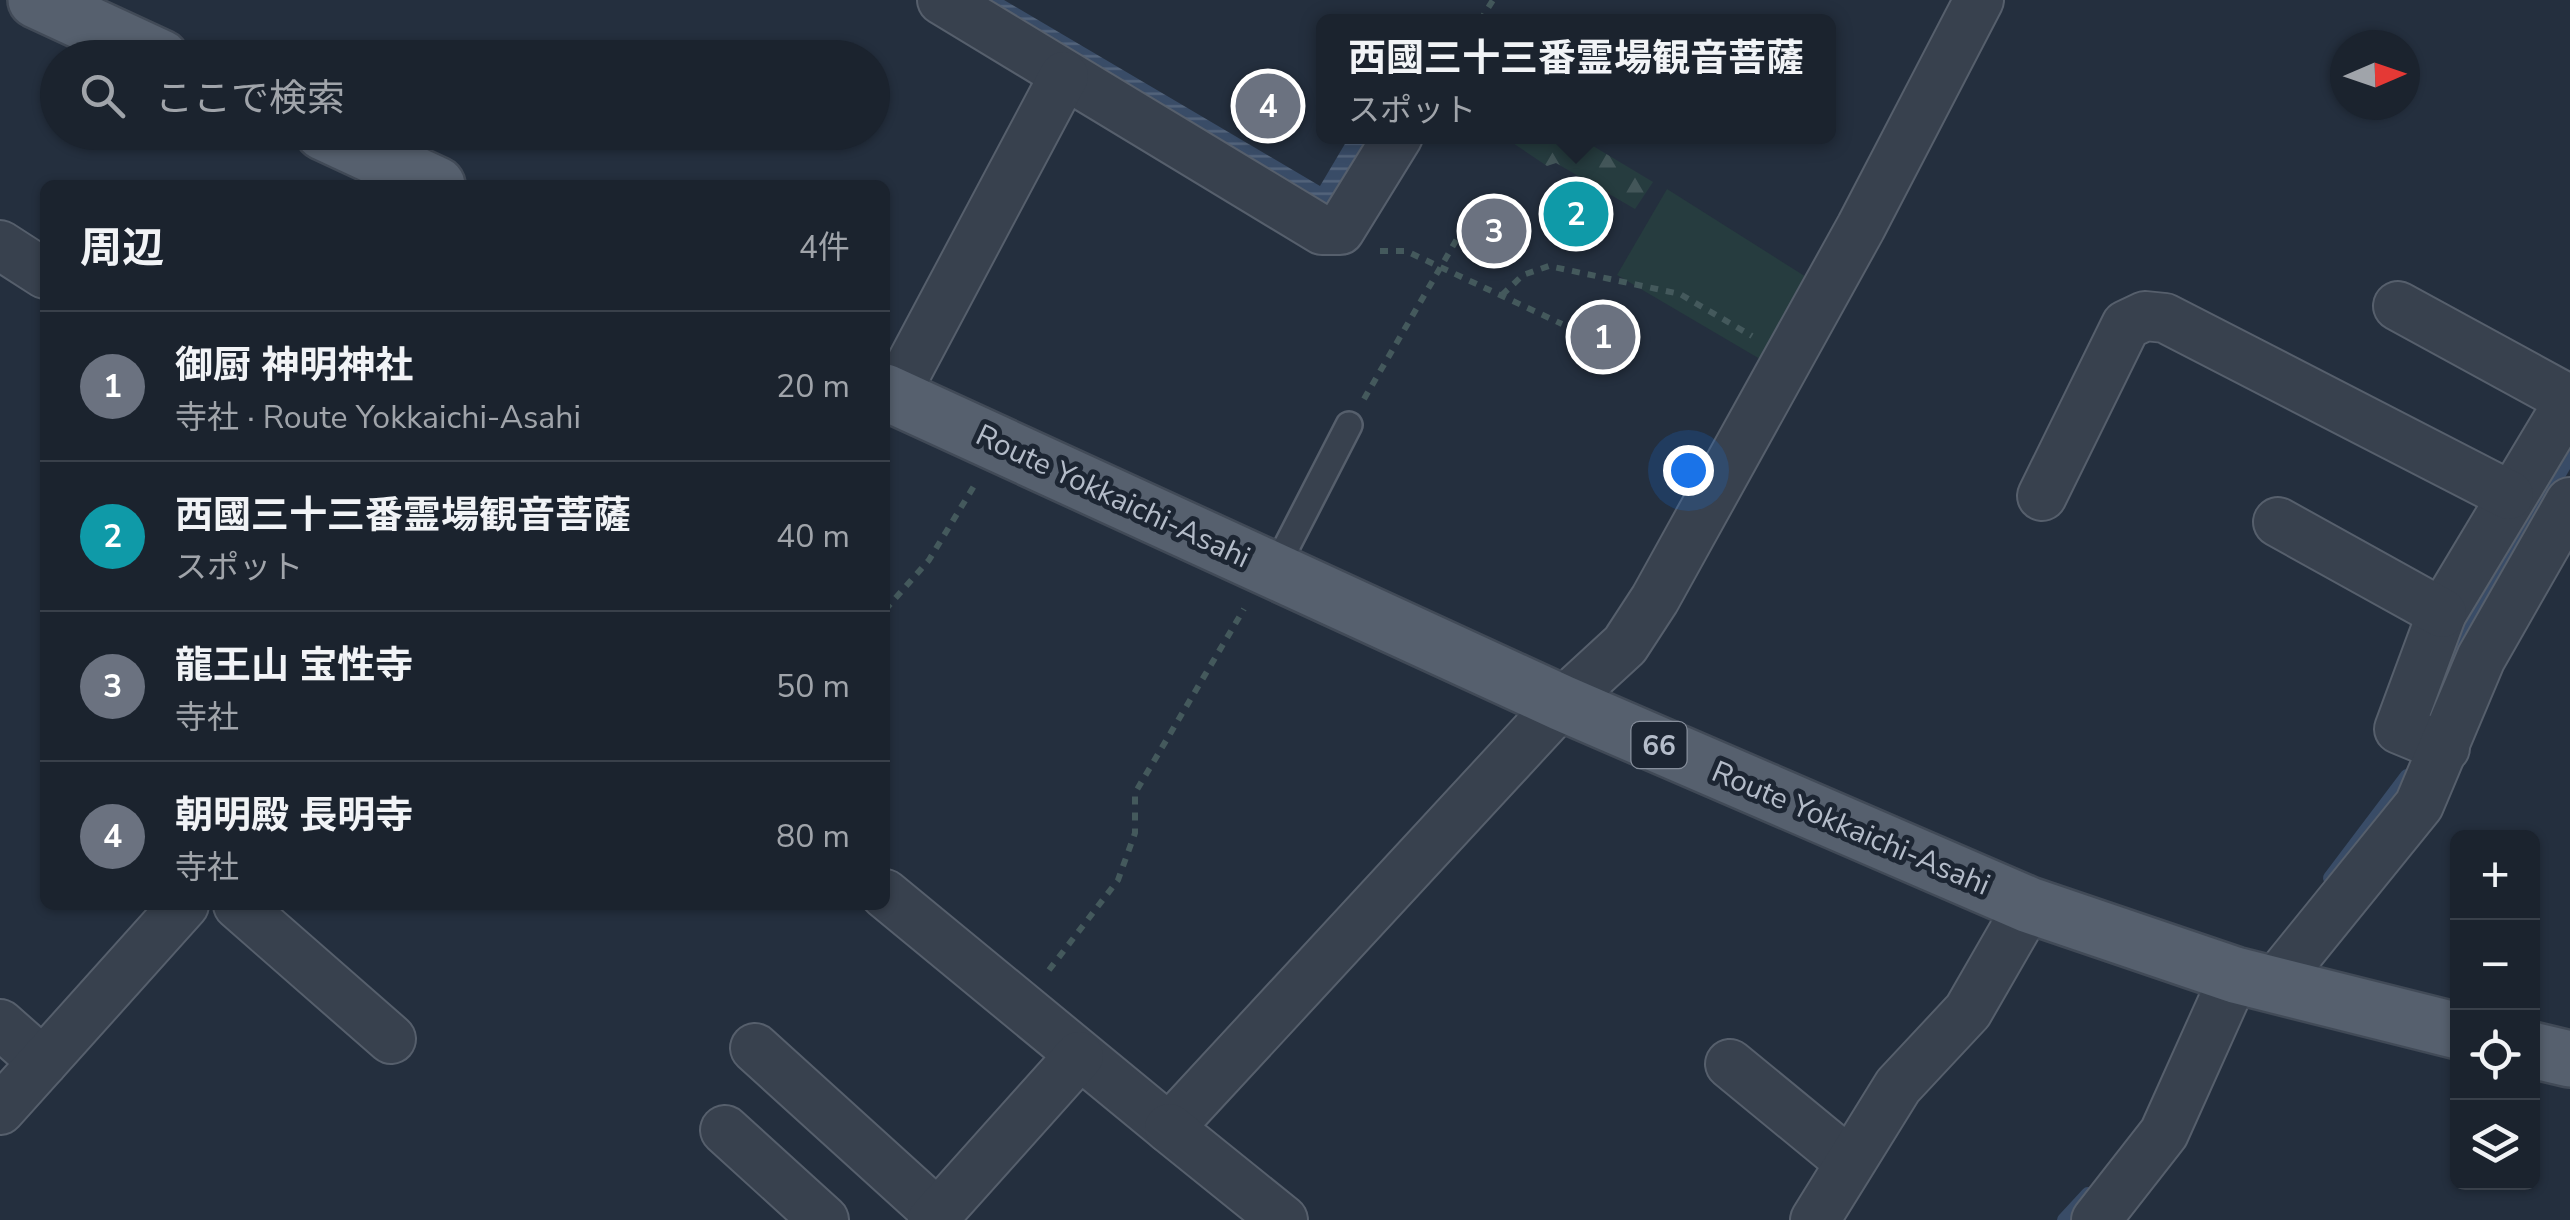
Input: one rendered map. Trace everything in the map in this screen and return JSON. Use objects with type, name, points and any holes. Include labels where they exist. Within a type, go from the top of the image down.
[{"type":"main road","points":[[36,0],[122,40]]},
{"type":"main road","points":[[362,150],[426,180]]},
{"type":"main road","name":"Route Yokkaichi-Asahi","points":[[890,394],[1562,703],[2029,905],[2255,980],[2450,1029]]},
{"type":"main road","points":[[2540,1052],[2570,1059]]},
{"type":"street","points":[[942,0],[1322,230],[1340,230],[1393,144]]},
{"type":"street","points":[[1169,1128],[1562,703],[1626,646],[1721,486],[1979,0]]},
{"type":"street","points":[[890,392],[1064,76]]},
{"type":"street","points":[[0,245],[40,271]]},
{"type":"street","points":[[2096,1220],[2164,1133],[2255,980],[2419,805],[2429,742],[2480,658],[2557,472],[2570,400],[2398,306]]},
{"type":"street","points":[[2042,496],[2126,325],[2145,316],[2165,318],[2509,495]]},
{"type":"street","points":[[2429,742],[2399,729],[2442,613],[2509,495],[2557,472]]},
{"type":"street","points":[[2278,522],[2442,613]]},
{"type":"street","points":[[890,898],[1283,1220]]},
{"type":"street","points":[[1815,1220],[1848,1161],[1898,1086],[1968,1012],[2029,905]]},
{"type":"street","points":[[0,1110],[180,910]]},
{"type":"street","points":[[244,910],[392,1038]]},
{"type":"street","points":[[0,1024],[43,1062]]},
{"type":"street","points":[[755,1048],[935,1217],[1079,1056]]},
{"type":"street","points":[[1730,1064],[1848,1161]]},
{"type":"street","points":[[725,1130],[824,1220]]},
{"type":"lane","points":[[1271,569],[1349,425]]},
{"type":"path","points":[[1340,230],[1384,252],[1406,251],[1562,324]]},
{"type":"path","points":[[1349,425],[1462,232]]},
{"type":"path","points":[[1502,296],[1523,275],[1549,266],[1680,294],[1790,358]]},
{"type":"path","points":[[890,604],[929,560],[966,504],[994,442]]},
{"type":"path","points":[[1018,1004],[1064,954],[1118,880],[1136,833],[1135,793],[1271,569]]},
{"type":"green space","points":[[1514,144],[1590,144],[1653,182],[1635,209],[1556,163],[1547,166]]},
{"type":"green space","points":[[1667,189],[1811,280],[1765,362],[1617,275]]},
{"type":"water","points":[[972,0],[1004,0],[1320,186],[1345,144],[1372,144],[1333,209]]},
{"type":"waterway","points":[[2426,728],[2458,648],[2570,455]]},
{"type":"waterway","points":[[2330,878],[2407,776]]},
{"type":"waterway","points":[[2064,1220],[2088,1194]]},
{"type":"place","name":"朝明殿 長明寺","points":[[1268,106]]},
{"type":"place","name":"西國三十三番霊場観音菩薩","points":[[1576,214]]},
{"type":"place","name":"龍王山 宝性寺","points":[[1494,231]]},
{"type":"place","name":"御厨 神明神社","points":[[1603,337]]}]
